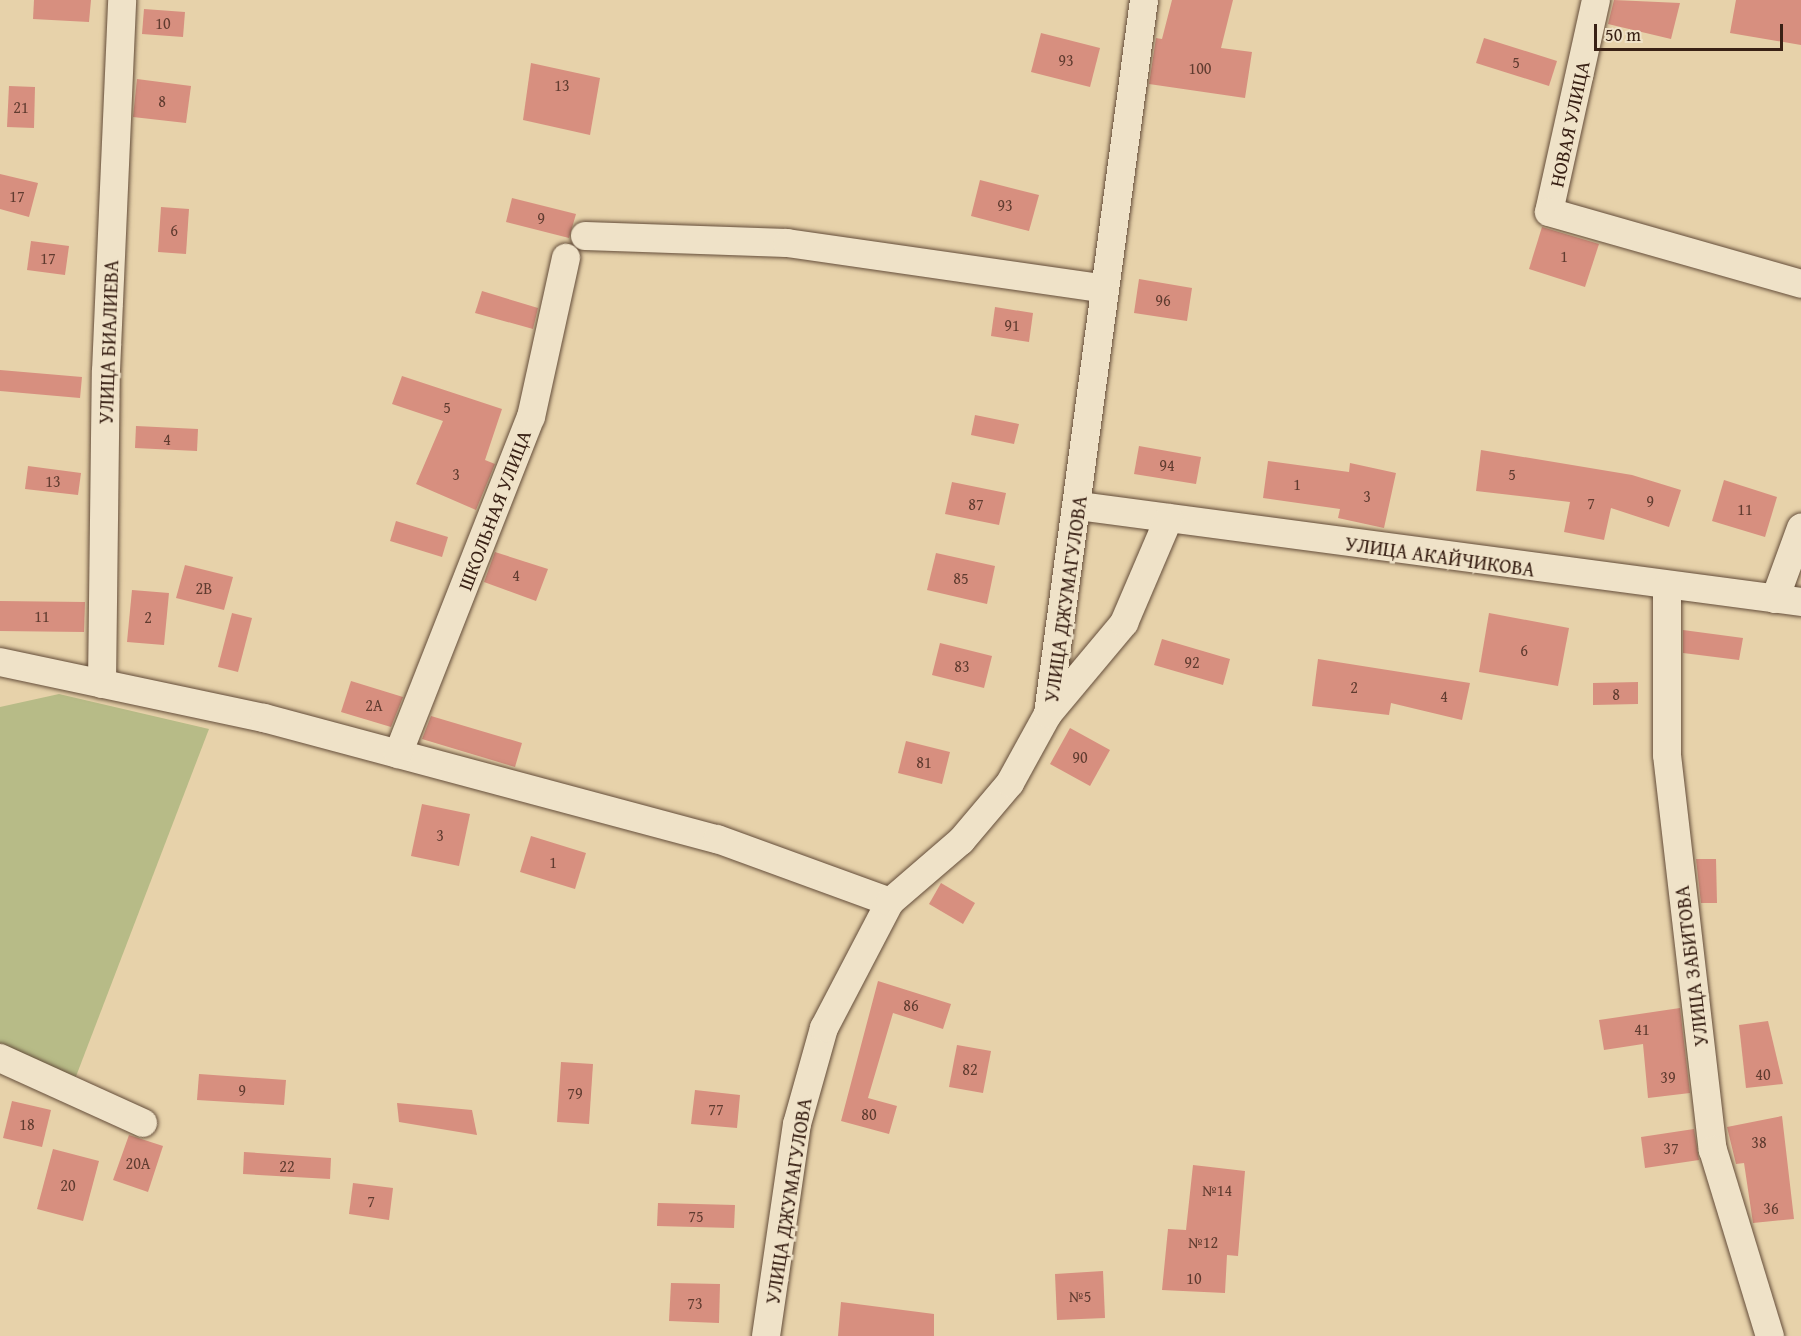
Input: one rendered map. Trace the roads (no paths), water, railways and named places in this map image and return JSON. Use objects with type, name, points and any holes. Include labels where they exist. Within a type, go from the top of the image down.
[{"type":"street","name":"УЛИЦА БИАЛИЕВА","points":[[102,684],[106,371],[122,0]]},
{"type":"street","name":"УЛИЦА ДЖУМАГУЛОВА","points":[[766,1336],[797,1124],[824,1028],[890,902],[960,841],[1010,783],[1048,714],[1079,506],[1101,288],[1144,0]]},
{"type":"street","name":"НОВАЯ УЛИЦА","points":[[1596,0],[1550,212],[1801,284]]},
{"type":"street","points":[[585,236],[787,243],[1101,288]]},
{"type":"street","name":"ШКОЛЬНАЯ УЛИЦА","points":[[398,754],[531,417],[566,258]]},
{"type":"street","name":"УЛИЦА АКАЙЧИКОВА","points":[[1079,506],[1666,587],[1788,600]]},
{"type":"street","points":[[1048,714],[1124,623],[1169,518]]},
{"type":"street","points":[[1788,600],[1801,528]]},
{"type":"street","name":"УЛИЦА ЗАБИТОВА","points":[[1666,587],[1666,755],[1713,1150],[1770,1336]]},
{"type":"street","points":[[0,686],[11,665],[102,684],[398,754],[717,839],[890,902]]},
{"type":"street","points":[[0,1058],[143,1123]]}]
